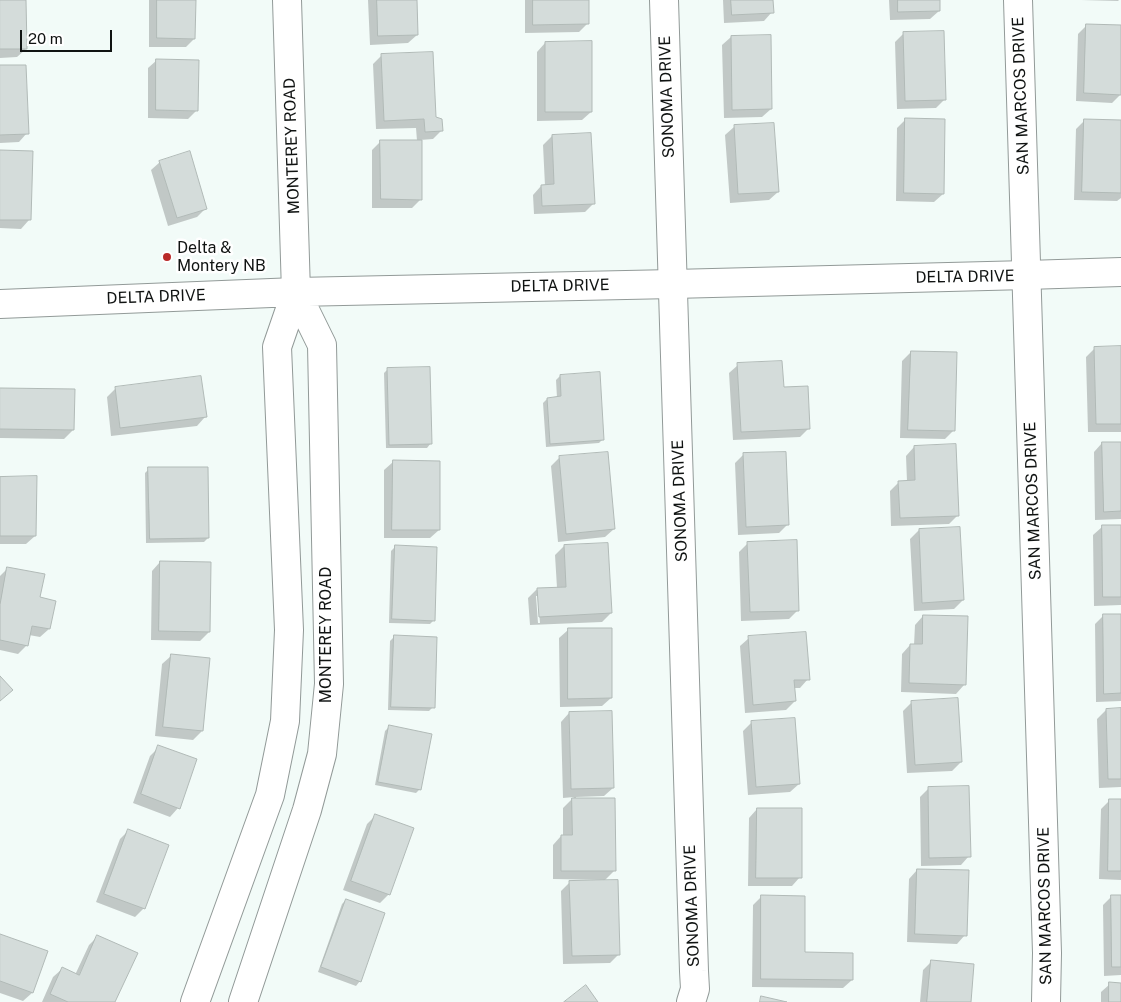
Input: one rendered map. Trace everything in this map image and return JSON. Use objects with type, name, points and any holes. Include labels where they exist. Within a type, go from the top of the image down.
[{"type":"street","name":"MONTEREY ROAD","points":[[195,1002],[270,795],[285,721],[289,630],[276,347],[296,292],[287,0]]},
{"type":"street","name":"SONOMA DRIVE","points":[[664,0],[695,980],[695,988],[690,1002]]},
{"type":"street","name":"SAN MARCOS DRIVE","points":[[1018,0],[1047,953],[1046,1002]]},
{"type":"street","name":"DELTA DRIVE","points":[[0,304],[296,292],[1121,272]]},
{"type":"street","name":"MONTEREY ROAD","points":[[243,1002],[307,810],[322,754],[329,684],[322,345],[296,292]]},
{"type":"building","points":[[0,0],[26,0],[27,49],[0,49]]},
{"type":"building","points":[[157,0],[196,0],[195,39],[157,38]]},
{"type":"building","points":[[377,0],[417,0],[418,35],[378,36]]},
{"type":"building","points":[[533,0],[589,0],[589,24],[533,25]]},
{"type":"building","points":[[731,0],[773,0],[774,13],[732,15]]},
{"type":"building","points":[[898,0],[940,0],[940,11],[898,12]]},
{"type":"building","points":[[1086,24],[1121,25],[1121,95],[1084,93]]},
{"type":"building","points":[[944,31],[946,100],[905,101],[903,32]]},
{"type":"building","points":[[771,35],[772,109],[732,110],[731,36]]},
{"type":"building","points":[[592,41],[592,112],[545,112],[545,42]]},
{"type":"building","points":[[433,52],[436,117],[442,119],[443,131],[425,132],[424,119],[384,121],[381,54]]},
{"type":"building","points":[[156,59],[199,60],[198,111],[156,110]]},
{"type":"building","points":[[0,65],[26,65],[29,134],[0,135]]},
{"type":"building","points":[[905,118],[945,119],[944,194],[904,193]]},
{"type":"building","points":[[1084,119],[1121,120],[1121,193],[1082,192]]},
{"type":"building","points":[[774,123],[779,192],[738,194],[734,125]]},
{"type":"building","points":[[591,133],[595,204],[542,206],[541,185],[554,184],[552,135]]},
{"type":"building","points":[[380,140],[422,140],[422,200],[381,199]]},
{"type":"building","points":[[0,150],[33,151],[31,220],[0,220]]},
{"type":"building","points":[[190,151],[207,209],[177,218],[159,161]]},
{"type":"building","points":[[1121,346],[1121,424],[1096,424],[1094,347]]},
{"type":"building","points":[[911,351],[957,352],[955,431],[908,430]]},
{"type":"building","points":[[782,361],[784,387],[808,386],[810,429],[741,432],[737,363]]},
{"type":"building","points":[[430,367],[432,444],[389,445],[387,368]]},
{"type":"building","points":[[600,372],[604,440],[550,444],[547,398],[561,396],[560,375]]},
{"type":"building","points":[[201,376],[207,417],[120,428],[115,387]]},
{"type":"building","points":[[0,388],[75,389],[74,430],[0,429]]},
{"type":"building","points":[[1102,442],[1121,442],[1121,511],[1104,512]]},
{"type":"building","points":[[956,444],[959,516],[900,518],[898,481],[915,480],[914,446]]},
{"type":"building","points":[[608,452],[615,529],[566,534],[559,456]]},
{"type":"building","points":[[786,452],[789,525],[746,527],[743,453]]},
{"type":"building","points":[[393,460],[440,461],[440,530],[392,530]]},
{"type":"building","points":[[148,467],[208,467],[209,538],[150,539]]},
{"type":"building","points":[[37,476],[36,536],[0,536],[0,477]]},
{"type":"building","points":[[1102,525],[1121,525],[1121,597],[1103,597]]},
{"type":"building","points":[[960,527],[964,600],[922,603],[919,529]]},
{"type":"building","points":[[797,540],[799,611],[750,612],[747,542]]},
{"type":"building","points":[[608,543],[612,613],[539,617],[537,588],[566,587],[564,545]]},
{"type":"building","points":[[395,545],[437,547],[435,621],[392,619]]},
{"type":"building","points":[[160,561],[211,562],[210,632],[159,631]]},
{"type":"building","points":[[7,567],[45,574],[40,597],[56,601],[50,629],[32,626],[28,646],[0,640],[0,605]]},
{"type":"building","points":[[1103,614],[1121,614],[1121,693],[1104,694]]},
{"type":"building","points":[[923,615],[968,616],[966,685],[909,683],[910,644],[922,644]]},
{"type":"building","points":[[568,628],[612,628],[612,698],[568,699]]},
{"type":"building","points":[[806,632],[810,680],[794,680],[796,701],[753,705],[748,636]]},
{"type":"building","points":[[394,635],[437,637],[435,708],[391,707]]},
{"type":"building","points":[[171,654],[210,658],[203,731],[163,727]]},
{"type":"building","points":[[0,676],[13,690],[0,701]]},
{"type":"building","points":[[958,698],[962,762],[915,765],[911,701]]},
{"type":"building","points":[[1121,708],[1121,779],[1108,779],[1106,709]]},
{"type":"building","points":[[612,711],[614,788],[571,789],[569,712]]},
{"type":"building","points":[[795,718],[800,784],[756,787],[751,721]]},
{"type":"building","points":[[389,725],[432,734],[421,790],[378,782]]},
{"type":"building","points":[[158,745],[197,759],[180,809],[141,794]]},
{"type":"building","points":[[969,786],[971,857],[929,858],[928,787]]},
{"type":"building","points":[[572,798],[615,798],[616,871],[561,871],[561,835],[572,835]]},
{"type":"building","points":[[1109,799],[1121,799],[1121,871],[1108,871]]},
{"type":"building","points":[[757,808],[802,808],[802,878],[756,878]]},
{"type":"building","points":[[375,814],[414,828],[390,895],[351,881]]},
{"type":"building","points":[[128,829],[169,845],[145,909],[104,894]]},
{"type":"building","points":[[917,869],[969,870],[967,936],[915,934]]},
{"type":"building","points":[[618,880],[620,955],[572,956],[569,881]]},
{"type":"building","points":[[761,895],[805,896],[805,952],[853,953],[853,980],[761,979]]},
{"type":"building","points":[[1111,895],[1121,895],[1121,967],[1112,967]]},
{"type":"building","points":[[346,899],[385,913],[361,982],[321,967]]},
{"type":"building","points":[[0,934],[48,951],[33,993],[0,981]]},
{"type":"building","points":[[97,935],[138,953],[115,1002],[68,1002],[50,994],[62,967],[79,975]]},
{"type":"building","points":[[931,960],[974,964],[971,1002],[927,1002]]},
{"type":"building","points":[[1109,982],[1121,983],[1121,1002],[1109,1002]]},
{"type":"building","points":[[586,985],[598,1002],[564,1002]]},
{"type":"building","points":[[761,996],[787,1002],[760,1002]]},
{"type":"place","name":"Delta & Montery NB","points":[[167,257]]}]
